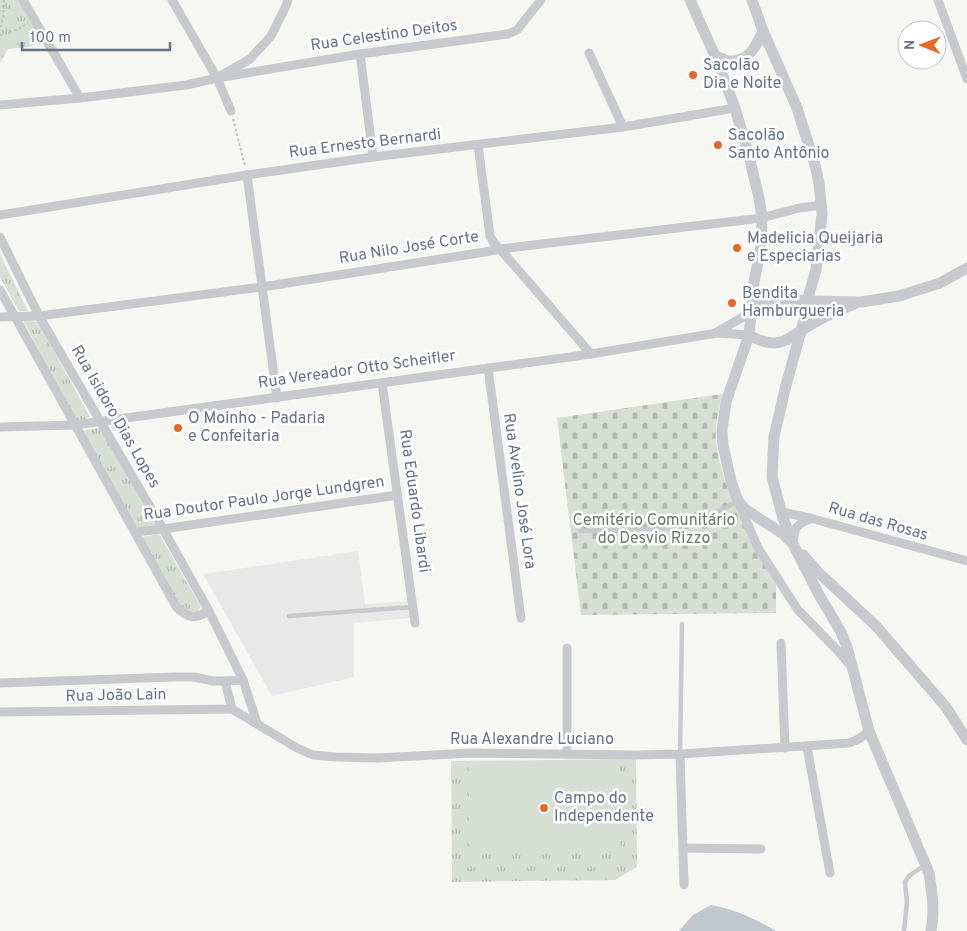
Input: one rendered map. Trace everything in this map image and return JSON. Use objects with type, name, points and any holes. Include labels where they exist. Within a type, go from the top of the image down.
[{"type":"street","points":[[23,0],[80,98]]},
{"type":"street","points":[[172,0],[217,78],[231,111]]},
{"type":"street","name":"Rua Celestino Deitos","points":[[217,78],[250,59],[270,36],[288,0]]},
{"type":"street","name":"Rua Celestino Deitos","points":[[0,105],[80,98],[186,85],[360,54],[508,34],[518,30],[541,0]]},
{"type":"street","points":[[690,0],[715,56],[734,108],[749,156],[762,218],[761,246],[748,335],[726,402],[722,430],[723,445],[732,481],[758,548],[798,610],[852,667]]},
{"type":"street","points":[[752,0],[762,31],[797,108],[815,165],[822,205],[816,270],[774,437],[772,477],[793,544],[818,593],[841,632],[847,647],[869,731],[893,792],[925,864],[934,910],[931,931]]},
{"type":"street","points":[[938,0],[964,63],[967,79]]},
{"type":"street","points":[[715,56],[729,61],[744,58],[754,50],[762,31]]},
{"type":"street","points":[[589,53],[623,127]]},
{"type":"street","points":[[360,54],[373,158]]},
{"type":"street","name":"Rua Ernesto Bernardi","points":[[0,215],[247,175],[623,127],[734,108]]},
{"type":"street","points":[[478,145],[490,236],[494,243],[591,354]]},
{"type":"street","points":[[247,175],[277,398]]},
{"type":"street","name":"Rua Nilo José Corte","points":[[0,317],[39,316],[262,287],[485,252],[500,248],[762,218],[799,208],[822,205]]},
{"type":"street","name":"Rua Isidoro Dias Lopes","points":[[0,237],[39,316],[209,611],[243,680],[256,723]]},
{"type":"street","points":[[861,302],[899,296],[940,283],[967,268]]},
{"type":"street","points":[[0,290],[177,608],[185,615],[194,618],[209,611]]},
{"type":"street","name":"Rua Vereador Otto Scheifler","points":[[717,333],[750,313],[765,300],[792,299],[861,302]]},
{"type":"street","name":"Rua Vereador Otto Scheifler","points":[[0,428],[75,426],[591,354],[717,333],[748,335],[758,340],[773,343],[786,341],[801,330],[836,311],[861,302]]},
{"type":"street","name":"Rua Avelino José Lora","points":[[488,368],[522,618]]},
{"type":"street","name":"Rua Eduardo Libardi","points":[[382,383],[415,623]]},
{"type":"street","name":"Rua Doutor Paulo Jorge Lundgren","points":[[135,532],[398,495]]},
{"type":"street","points":[[742,505],[770,516],[783,515]]},
{"type":"street","points":[[742,505],[784,534],[818,572],[876,626],[946,707],[967,740]]},
{"type":"street","name":"Rua das Rosas","points":[[783,515],[810,518],[967,561]]},
{"type":"street","points":[[793,544],[795,529],[799,523],[810,518]]},
{"type":"street","points":[[781,643],[785,748]]},
{"type":"street","points":[[567,754],[568,648]]},
{"type":"street","name":"Rua João Lain","points":[[0,683],[174,677],[194,677],[213,681],[225,681]]},
{"type":"street","points":[[232,709],[225,681],[243,680]]},
{"type":"street","name":"Rua Alexandre Luciano","points":[[232,709],[312,755],[336,757],[378,758],[471,753],[680,754],[849,743],[859,739],[869,731]]},
{"type":"street","name":"Rua João Lain","points":[[0,712],[232,709]]},
{"type":"street","points":[[807,747],[830,874]]},
{"type":"street","points":[[680,754],[684,885]]},
{"type":"street","points":[[683,848],[761,849]]},
{"type":"lane","points":[[580,530],[676,528],[742,505]]},
{"type":"lane","points":[[289,616],[413,607]]},
{"type":"lane","points":[[680,754],[682,624]]},
{"type":"lane","points":[[904,931],[907,902],[906,882],[909,876],[925,864]]},
{"type":"path","points":[[0,26],[3,19],[4,0]]},
{"type":"path","points":[[0,35],[17,30],[34,20]]},
{"type":"path","points":[[231,111],[247,175]]},
{"type":"shaded area","points":[[358,551],[365,604],[407,601],[410,618],[354,623],[354,677],[272,696],[203,574]]},
{"type":"shaded area","points":[[711,905],[745,915],[776,931],[679,931],[693,915]]},
{"type":"green space","points":[[0,0],[21,0],[44,40],[29,47],[8,49],[0,63]]},
{"type":"green space","points":[[0,254],[28,311],[19,311],[0,277]]},
{"type":"green space","points":[[23,320],[38,322],[90,417],[77,422]]},
{"type":"green space","name":"Cemitério Comunitário do Desvio Rizzo","points":[[722,394],[716,440],[723,476],[737,510],[776,584],[776,613],[581,615],[557,418]]},
{"type":"green space","points":[[100,428],[155,525],[136,529],[80,431]]},
{"type":"green space","points":[[159,534],[201,607],[196,614],[186,614],[178,607],[141,537]]},
{"type":"green space","points":[[636,759],[637,867],[615,880],[452,882],[451,761]]},
{"type":"green space","name":"Campo do Independente","points":[[469,764],[620,764],[619,853],[470,851]]},
{"type":"place","name":"Sacolão Dia e Noite","points":[[693,75]]},
{"type":"place","name":"Sacolão Santo Antônio","points":[[718,145]]},
{"type":"place","name":"Madelicia Queijaria e Especiarias","points":[[737,248]]},
{"type":"place","name":"Bendita Hamburgueria","points":[[732,303]]},
{"type":"place","name":"O Moinho - Padaria e Confeitaria","points":[[178,428]]},
{"type":"place","name":"Campo do Independente","points":[[544,808]]}]
